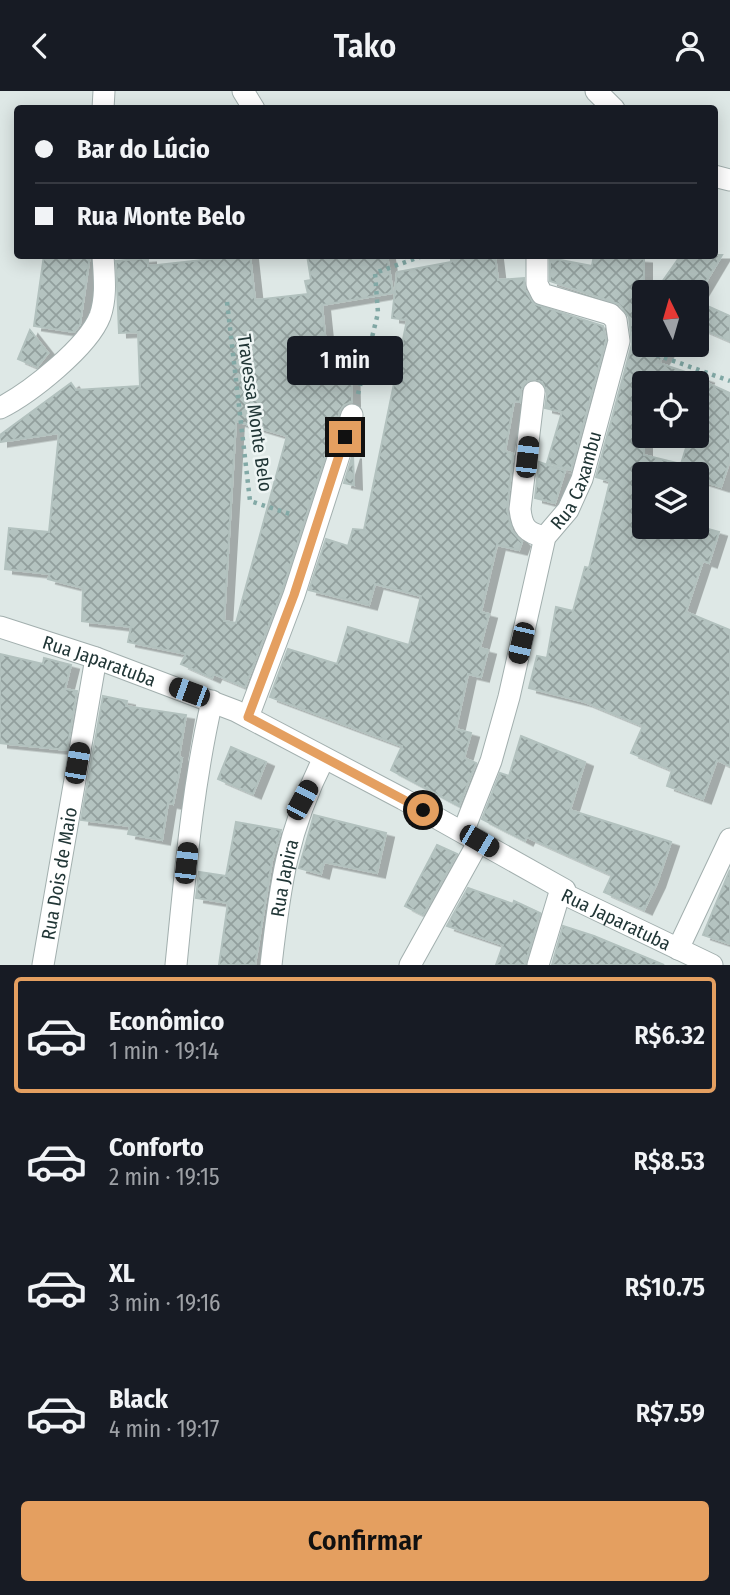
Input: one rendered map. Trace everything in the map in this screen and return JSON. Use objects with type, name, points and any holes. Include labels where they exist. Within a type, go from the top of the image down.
[{"type":"street","points":[[596,91],[610,105]]},
{"type":"street","points":[[0,408],[21,396],[93,330],[104,303],[103,259]]},
{"type":"street","points":[[537,259],[537,284],[542,295],[610,314],[616,320],[619,341]]},
{"type":"street","name":"Rua Caxambu","points":[[410,965],[471,837],[509,697],[545,537],[568,510],[582,479],[619,341]]},
{"type":"street","points":[[534,392],[520,509],[521,524],[527,530],[545,537]]},
{"type":"street","points":[[248,717],[270,664],[352,415]]},
{"type":"street","name":"Rua Japaratuba","points":[[0,627],[96,658],[248,717],[565,890],[560,892]]},
{"type":"street","name":"Rua Dois de Maio","points":[[43,965],[96,658]]},
{"type":"street","points":[[176,965],[193,799],[212,701]]},
{"type":"street","name":"Rua Japira","points":[[271,965],[287,847],[302,800],[324,758]]},
{"type":"street","points":[[678,949],[730,839]]},
{"type":"street","points":[[538,965],[560,892]]},
{"type":"street","name":"Rua Japaratuba","points":[[560,892],[712,965]]},
{"type":"path","points":[[365,370],[378,313],[375,273],[414,259]]},
{"type":"path","name":"Travessa Monte Belo","points":[[227,302],[250,501],[317,524]]},
{"type":"path","points":[[619,341],[730,381]]},
{"type":"building","points":[[718,255],[722,255],[707,280],[663,280],[678,259],[718,259]]},
{"type":"building","points":[[43,259],[89,259],[80,324],[74,332],[34,326]]},
{"type":"building","points":[[148,259],[148,266],[212,259],[250,259],[255,300],[308,294],[305,281],[311,280],[308,259],[388,259],[393,293],[322,305],[327,354],[351,353],[352,402],[344,405],[340,411],[282,591],[245,687],[214,674],[212,678],[181,664],[186,654],[128,642],[131,627],[82,621],[83,588],[48,579],[50,574],[5,569],[9,528],[49,532],[59,433],[0,442],[0,435],[71,383],[76,390],[140,386],[138,332],[119,333],[116,261]],"holes":[[[236,421],[287,436],[236,623],[224,621]]]},
{"type":"building","points":[[451,259],[495,259],[498,280],[524,278],[525,290],[534,304],[603,326],[606,340],[571,470],[547,463],[562,412],[545,408],[547,393],[542,382],[528,380],[521,390],[520,402],[514,401],[505,451],[513,454],[507,510],[512,531],[522,542],[519,550],[497,545],[481,612],[489,614],[480,648],[488,650],[481,677],[468,674],[456,729],[471,733],[464,758],[476,763],[459,806],[391,770],[402,746],[270,697],[288,649],[337,664],[348,627],[409,645],[421,596],[375,584],[369,605],[309,590],[326,539],[348,546],[353,529],[364,530],[407,320],[392,318],[397,272],[451,262]]},
{"type":"building","points":[[550,259],[592,266],[593,259],[644,259],[644,280],[632,280],[632,344],[629,317],[619,304],[550,281]]},
{"type":"building","points":[[709,307],[730,316],[730,341],[709,332]]},
{"type":"building","points":[[30,330],[48,353],[37,367],[18,359]]},
{"type":"building","points":[[632,344],[632,357],[663,357],[659,363],[682,371],[632,371],[632,448],[644,448],[644,455],[673,462],[632,462],[632,539],[709,539],[709,529],[719,532],[709,563],[703,561],[686,612],[730,630],[730,766],[717,760],[703,799],[667,786],[672,770],[631,753],[643,726],[585,702],[529,688],[537,656],[547,658],[556,607],[573,611],[585,567],[589,568],[610,481],[596,477]]},
{"type":"building","points":[[709,384],[730,393],[730,460],[721,487],[709,483],[709,462],[682,462],[686,448],[709,448]]},
{"type":"building","points":[[353,454],[354,485],[344,483]]},
{"type":"building","points":[[539,462],[565,471],[555,503],[535,498]]},
{"type":"building","points":[[0,654],[43,664],[44,658],[71,665],[65,689],[77,691],[67,750],[0,743]]},
{"type":"building","points":[[103,696],[127,701],[126,706],[186,715],[179,757],[182,758],[173,804],[168,803],[162,840],[128,834],[130,826],[81,820]]},
{"type":"building","points":[[521,736],[585,762],[570,810],[671,842],[657,883],[644,910],[604,892],[612,875],[527,837],[525,841],[482,819],[500,773],[509,776]]},
{"type":"building","points":[[231,747],[266,762],[253,794],[218,779]]},
{"type":"building","points":[[314,815],[386,833],[377,873],[324,862],[321,874],[299,868]]},
{"type":"building","points":[[236,822],[281,830],[272,861],[255,965],[219,965],[228,903],[196,898],[199,872],[226,876]]},
{"type":"building","points":[[437,845],[457,854],[423,915],[405,906]]},
{"type":"building","points":[[730,870],[730,944],[703,935]]},
{"type":"building","points":[[468,888],[513,904],[514,901],[540,913],[525,965],[496,965],[503,945],[447,926]]},
{"type":"building","points":[[563,926],[594,936],[664,965],[552,965]]},
{"type":"route","points":[[345,437],[294,595],[248,717],[423,810]]}]
